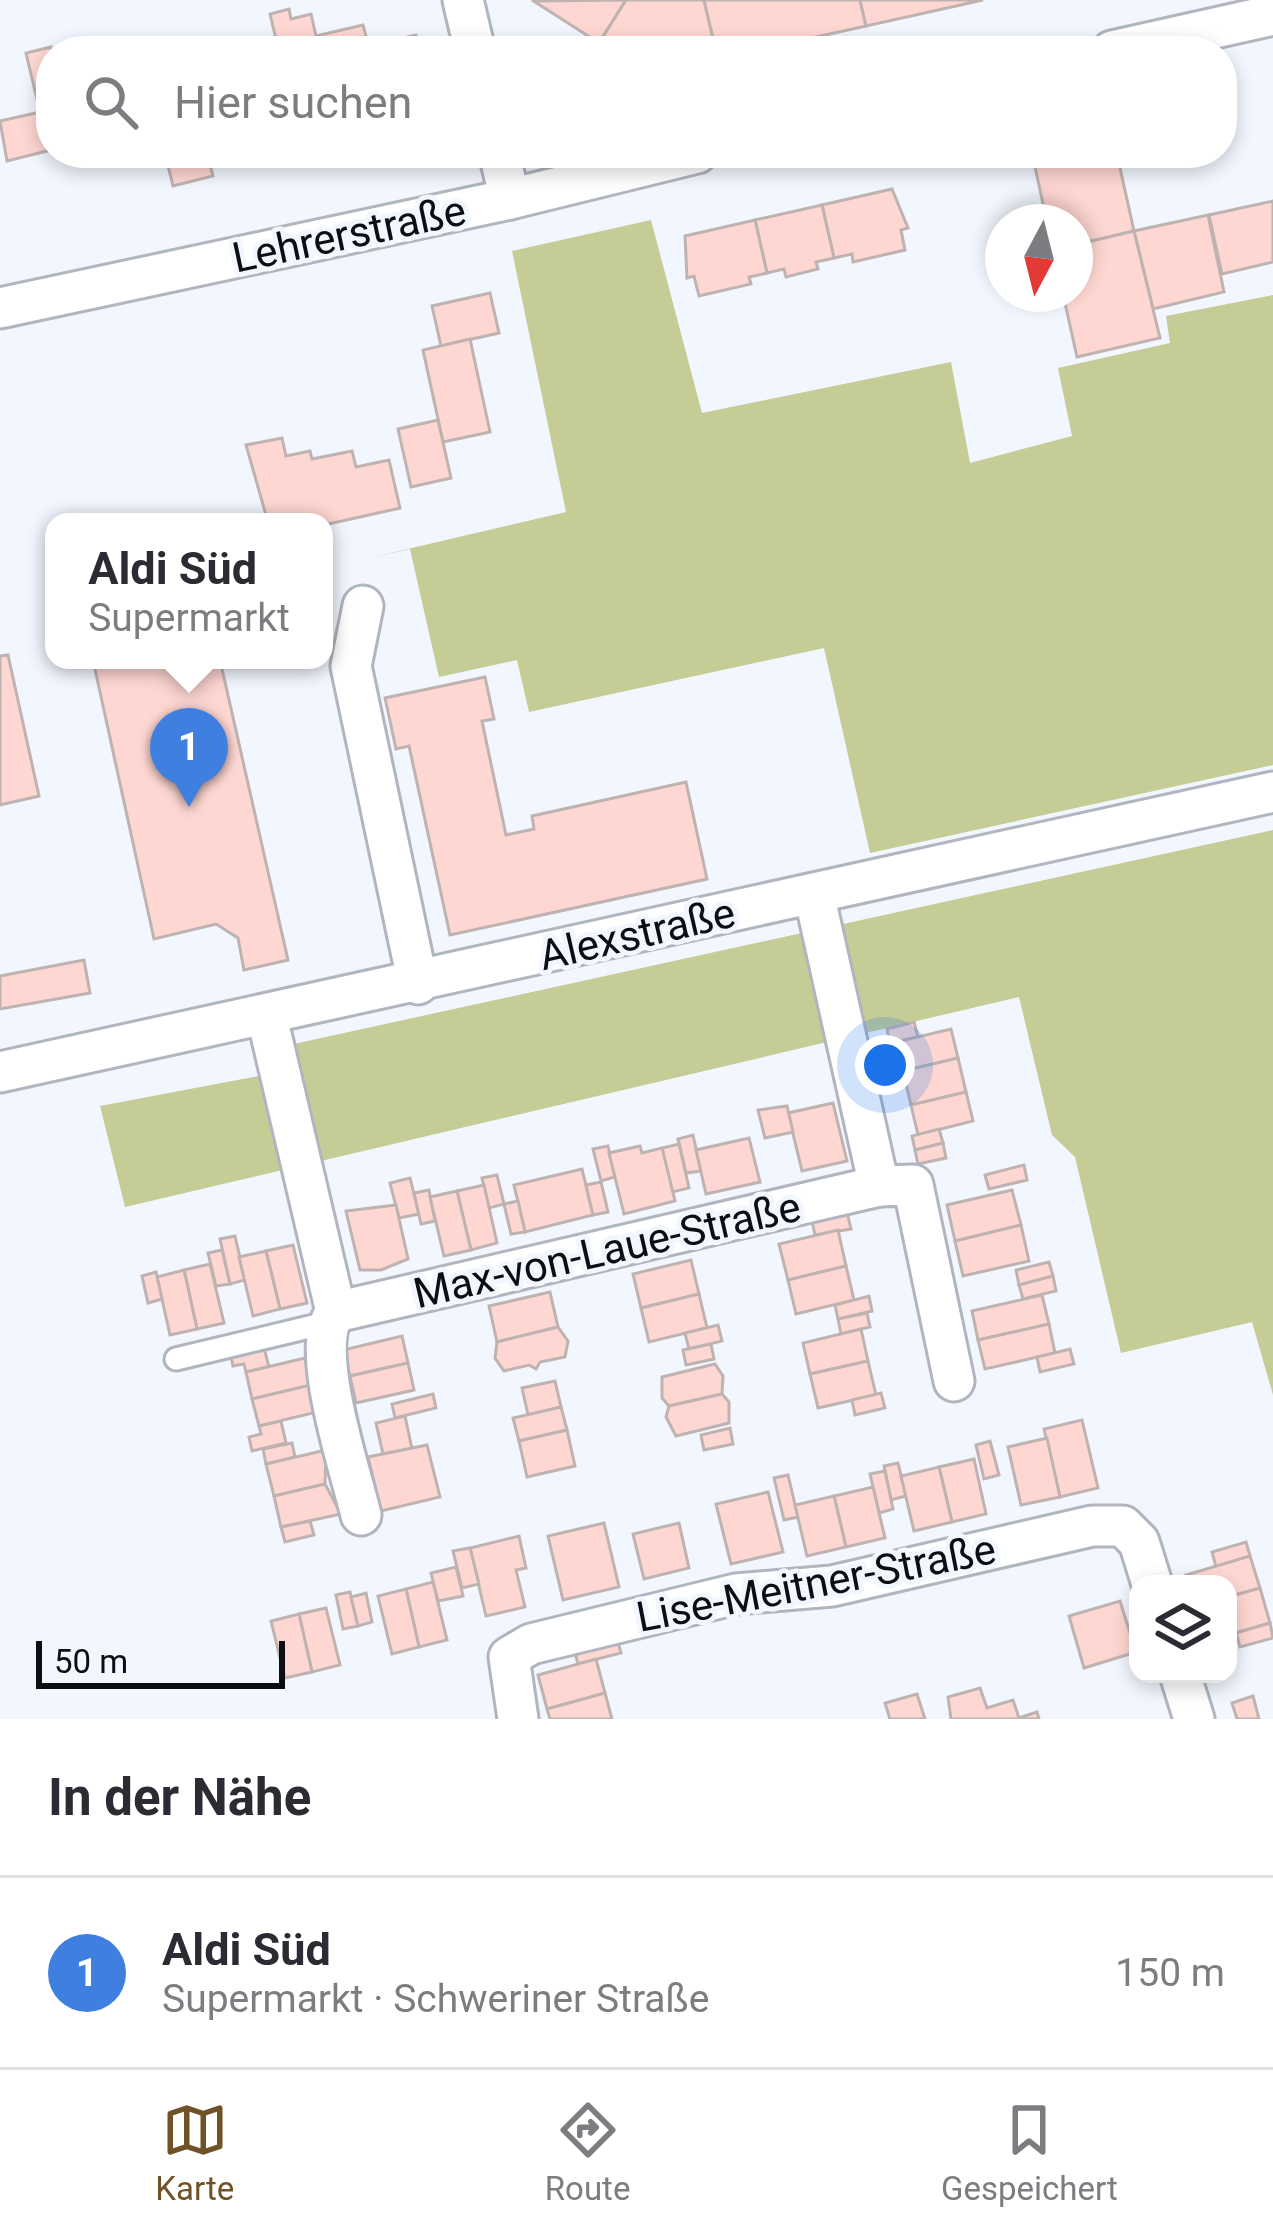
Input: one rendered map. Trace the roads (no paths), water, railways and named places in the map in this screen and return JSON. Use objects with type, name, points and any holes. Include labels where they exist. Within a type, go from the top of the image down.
[{"type":"street","points":[[464,0],[472,36]]},
{"type":"street","points":[[1148,36],[1202,14],[1273,15]]},
{"type":"street","points":[[503,168],[510,200]]},
{"type":"street","name":"Lehrerstraße","points":[[0,308],[510,200],[637,168]]},
{"type":"street","points":[[363,605],[351,666],[418,984]]},
{"type":"street","name":"Alexstraße","points":[[0,1072],[418,984],[1273,792]]},
{"type":"street","points":[[814,894],[879,1186],[914,1185],[954,1381]]},
{"type":"street","points":[[267,1017],[331,1318],[323,1352],[361,1515]]},
{"type":"street","name":"Max-von-Laue-Straße","points":[[331,1318],[879,1186]]},
{"type":"street","name":"Lise-Meitner-Straße","points":[[518,1719],[509,1657],[531,1644],[736,1594],[832,1586],[1092,1526],[1123,1526],[1139,1542],[1149,1575]]},
{"type":"street","points":[[1183,1683],[1194,1719]]},
{"type":"lane","name":"Max-von-Laue-Straße","points":[[176,1359],[331,1318]]},
{"type":"place","name":"Aldi Süd","points":[[189,807]]}]
